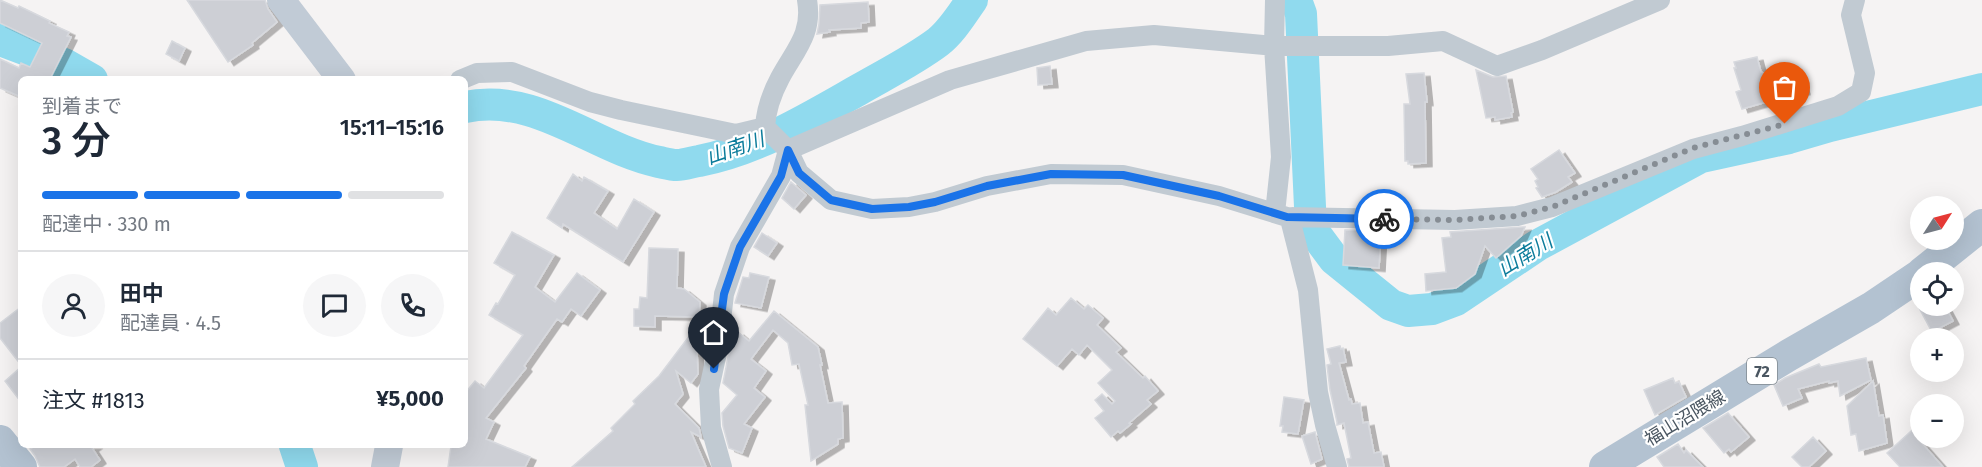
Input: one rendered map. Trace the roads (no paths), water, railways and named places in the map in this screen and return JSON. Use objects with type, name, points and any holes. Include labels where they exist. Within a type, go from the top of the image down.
[{"type":"main road","name":"福山沼隈線","points":[[1936,262],[1982,225]]},
{"type":"main road","name":"福山沼隈線","points":[[1605,467],[1871,308],[1910,281]]},
{"type":"main road","points":[[0,441],[21,467]]},
{"type":"street","points":[[281,0],[339,76]]},
{"type":"street","points":[[807,0],[809,16],[803,40],[779,79],[766,112],[765,127],[788,150],[799,173],[831,200],[872,209],[909,207],[935,202],[987,186],[1051,174],[1123,175],[1219,196],[1284,215],[1455,220],[1517,216],[1552,207],[1693,148],[1742,136],[1838,106],[1861,92],[1865,73],[1851,15],[1856,0]]},
{"type":"street","points":[[1275,0],[1274,46],[1284,215],[1291,223],[1308,290],[1318,392],[1337,467]]},
{"type":"street","points":[[788,150],[950,80],[1086,41],[1154,35],[1274,46],[1388,46],[1443,41],[1497,66],[1542,50],[1659,0]]},
{"type":"street","points":[[468,77],[477,73],[512,72],[590,102],[621,110],[736,134],[765,127]]},
{"type":"street","points":[[722,467],[711,428],[709,389],[718,348],[724,294],[740,247],[781,176],[788,150]]},
{"type":"street","points":[[385,467],[388,448]]},
{"type":"waterway","name":"山南川","points":[[468,107],[491,104],[516,107],[541,114],[635,155],[670,164],[685,164],[720,156],[782,132],[900,67],[943,38],[972,0]]},
{"type":"waterway","name":"山南川","points":[[1296,0],[1301,14],[1311,228],[1334,259],[1391,305],[1408,311],[1432,309],[1456,300],[1538,245],[1701,157],[1789,138],[1982,89]]},
{"type":"waterway","name":"山南川","points":[[0,40],[64,64],[85,76]]},
{"type":"waterway","points":[[296,448],[302,467]]}]
